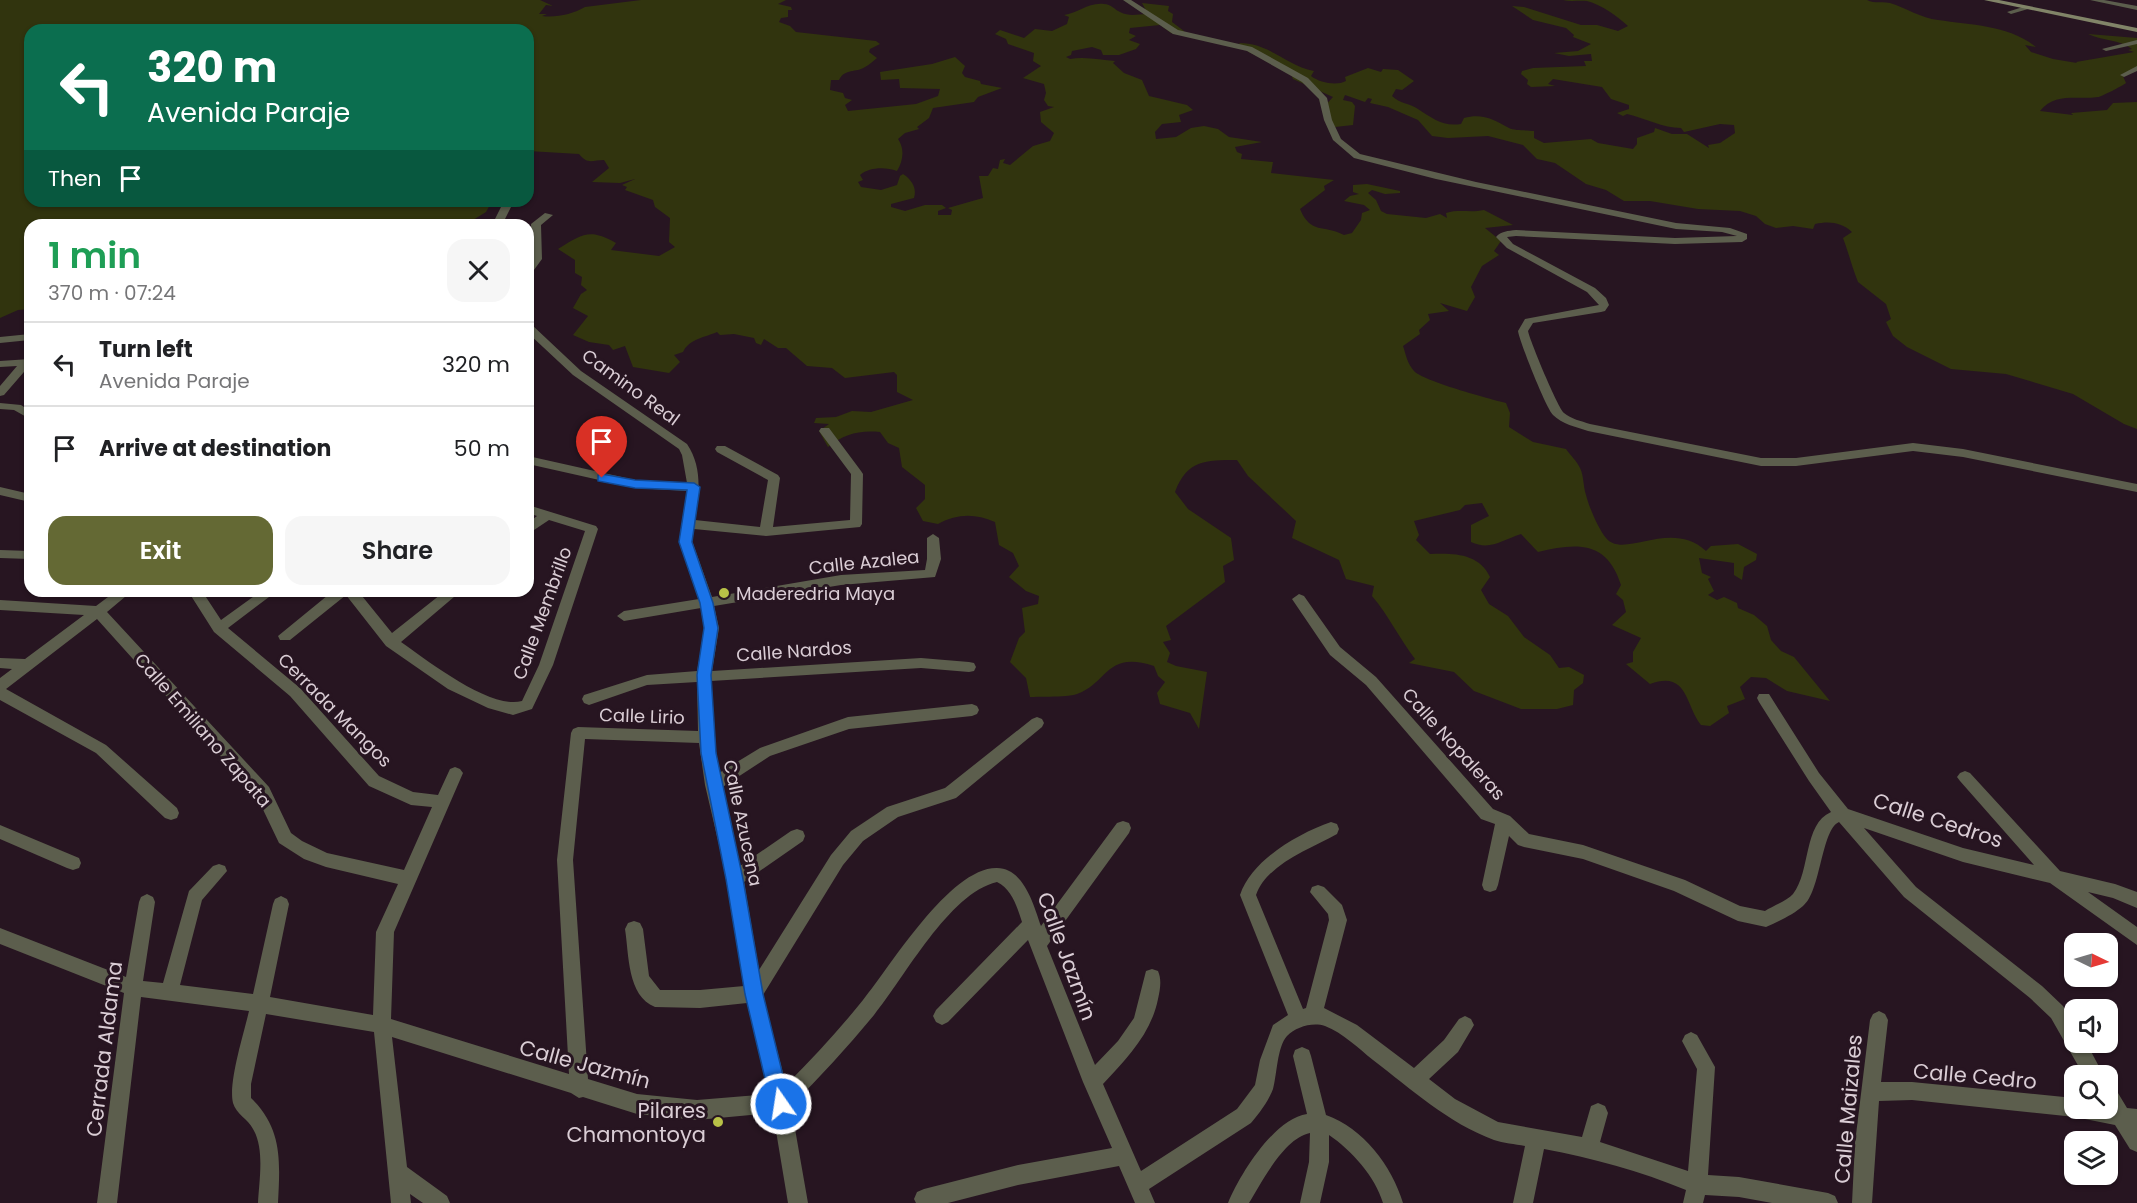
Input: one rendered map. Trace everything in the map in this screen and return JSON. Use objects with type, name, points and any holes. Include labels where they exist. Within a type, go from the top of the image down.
[{"type":"main road","points":[[1988,0],[2137,30]]},
{"type":"street","points":[[1126,0],[1176,32],[1249,49],[1305,80],[1323,98],[1328,120],[1337,140],[1357,156],[1629,217],[1683,227],[1735,231],[1744,236],[1742,238],[1675,241],[1515,233],[1501,237],[1510,246],[1591,290],[1602,300],[1601,309],[1578,315],[1545,317],[1529,321],[1523,331],[1525,342],[1542,378],[1548,399],[1561,417],[1588,427],[1761,462],[1796,462],[1913,447],[1963,453],[2137,488]]},
{"type":"street","points":[[2093,0],[2137,8]]},
{"type":"street","points":[[2128,0],[2137,2]]},
{"type":"street","points":[[2011,12],[2026,8]]},
{"type":"street","points":[[2106,49],[2137,42]]},
{"type":"street","points":[[534,263],[537,259],[536,224],[548,215]]},
{"type":"street","name":"Camino Real","points":[[534,333],[577,373],[683,447],[688,455],[694,487]]},
{"type":"street","points":[[0,340],[24,338]]},
{"type":"street","points":[[534,345],[546,346]]},
{"type":"street","points":[[0,364],[24,363]]},
{"type":"street","points":[[0,393],[24,367]]},
{"type":"street","points":[[0,406],[17,407],[24,412]]},
{"type":"street","points":[[688,524],[766,532],[856,524],[857,474],[825,431]]},
{"type":"street","points":[[721,449],[774,478],[766,532]]},
{"type":"street","points":[[534,461],[635,484],[694,487]]},
{"type":"street","name":"Calle Azucena","points":[[694,487],[686,542],[707,603],[711,628],[704,675],[706,737],[713,785],[735,879],[754,994],[781,1104],[798,1203]]},
{"type":"street","points":[[0,491],[24,497]]},
{"type":"street","points":[[534,511],[547,515]]},
{"type":"street","points":[[534,525],[547,515]]},
{"type":"street","name":"Calle Membrillo","points":[[355,597],[391,642],[453,685],[493,704],[513,709],[527,705],[546,665],[592,529],[547,515]]},
{"type":"street","name":"Calle Azalea","points":[[624,616],[841,580],[930,573],[934,559],[933,538]]},
{"type":"street","points":[[0,554],[24,555]]},
{"type":"street","points":[[0,686],[117,597]]},
{"type":"street","name":"Cerrada Mangos","points":[[199,597],[219,628],[295,692],[374,781],[411,798],[441,802]]},
{"type":"street","points":[[219,628],[262,597]]},
{"type":"street","points":[[285,636],[344,597]]},
{"type":"street","points":[[391,642],[447,597]]},
{"type":"street","name":"Calle Nopaleras","points":[[1299,599],[1335,651],[1371,681],[1487,814],[1504,821],[1524,840],[1583,852],[1679,885],[1738,913],[1766,920],[1799,900],[1816,857],[1820,833],[1828,820],[1842,814]]},
{"type":"street","points":[[0,605],[98,611]]},
{"type":"street","name":"Calle Emiliano Zapata","points":[[98,611],[263,792],[273,808],[284,837],[315,855],[366,871],[407,878]]},
{"type":"street","points":[[0,663],[28,665]]},
{"type":"street","name":"Calle Nardos","points":[[589,699],[646,680],[704,675],[921,663],[969,667]]},
{"type":"street","points":[[0,693],[101,749],[171,813]]},
{"type":"street","points":[[1764,698],[1814,777],[1842,814],[1911,892],[2004,965],[2057,1012],[2064,1024]]},
{"type":"street","points":[[713,785],[765,752],[848,723],[972,710]]},
{"type":"street","points":[[634,929],[641,979],[655,998],[700,999],[754,994],[837,860],[857,836],[893,812],[951,793],[1037,723]]},
{"type":"street","name":"Calle Lirio","points":[[579,1089],[565,860],[578,733],[706,737]]},
{"type":"street","points":[[401,1203],[382,1025],[385,932],[455,773]]},
{"type":"street","points":[[1965,777],[2058,880],[2137,937]]},
{"type":"street","name":"Calle Cedros","points":[[1842,814],[1964,855],[2058,880],[2115,891],[2137,900]]},
{"type":"street","points":[[1490,885],[1504,821]]},
{"type":"street","points":[[1037,945],[1123,828]]},
{"type":"street","points":[[1305,1017],[1248,896],[1249,887],[1271,863],[1330,830]]},
{"type":"street","points":[[0,832],[73,863]]},
{"type":"street","points":[[735,879],[797,836]]},
{"type":"street","points":[[169,993],[195,896],[219,871]]},
{"type":"street","name":"Calle Jazmín","points":[[0,936],[133,988],[261,1004],[382,1025],[579,1089],[637,1104],[697,1110],[781,1104],[871,1005],[910,949],[938,916],[982,878],[998,874],[1009,880],[1019,891],[1037,945],[1092,1082],[1141,1194]]},
{"type":"street","points":[[1305,1017],[1338,920],[1336,910],[1318,892]]},
{"type":"street","name":"Cerrada Aldama","points":[[107,1203],[133,988],[147,902]]},
{"type":"street","points":[[268,1203],[270,1168],[261,1123],[242,1102],[245,1064],[261,1004],[281,904]]},
{"type":"street","points":[[942,1016],[1031,925]]},
{"type":"street","points":[[1092,1082],[1139,1032],[1147,1015],[1152,977]]},
{"type":"street","points":[[1141,1194],[1244,1116],[1256,1102],[1264,1087],[1269,1060],[1279,1031],[1305,1017],[1328,1018],[1351,1031],[1413,1081],[1472,1119],[1496,1131],[1589,1148],[1664,1171],[1695,1194],[1739,1187],[1828,1203]]},
{"type":"street","name":"Calle Maizales","points":[[1862,1203],[1864,1143],[1879,1020]]},
{"type":"street","points":[[1413,1081],[1451,1046],[1465,1025]]},
{"type":"street","points":[[1691,1041],[1706,1067],[1695,1194]]},
{"type":"street","points":[[1302,1056],[1319,1119],[1320,1170],[1310,1203]]},
{"type":"street","name":"Calle Cedro","points":[[1872,1092],[1912,1091],[2064,1107]]},
{"type":"street","points":[[2118,1105],[2129,1117],[2137,1142]]},
{"type":"street","points":[[1589,1148],[1598,1113]]},
{"type":"street","points":[[1238,1203],[1256,1174],[1289,1132],[1297,1124],[1319,1119],[1344,1131],[1372,1163],[1390,1191],[1393,1203]]},
{"type":"street","points":[[1523,1203],[1536,1139]]},
{"type":"street","points":[[924,1199],[1018,1175],[1124,1155]]},
{"type":"street","points":[[398,1173],[440,1203]]},
{"type":"green space","points":[[0,0],[540,0],[553,6],[546,5],[539,14],[553,16],[575,12],[585,7],[641,0],[786,0],[778,4],[791,7],[792,10],[788,10],[788,17],[781,18],[779,22],[790,26],[796,32],[876,41],[880,44],[870,49],[869,52],[877,58],[868,65],[862,69],[847,72],[839,80],[831,80],[830,90],[843,93],[845,98],[852,100],[845,105],[848,111],[916,104],[938,96],[940,89],[900,88],[899,79],[881,80],[880,72],[932,64],[955,57],[965,66],[962,73],[965,77],[980,81],[981,84],[1002,88],[978,97],[974,102],[933,108],[929,118],[917,127],[919,129],[905,133],[898,139],[902,147],[902,155],[897,171],[878,168],[860,175],[863,180],[858,182],[861,187],[881,190],[897,185],[903,174],[913,184],[914,198],[891,204],[891,207],[905,211],[925,205],[942,205],[946,208],[938,211],[938,215],[951,215],[952,210],[948,208],[983,198],[979,176],[988,176],[993,168],[998,169],[1000,160],[1005,159],[1003,163],[1010,165],[1033,146],[1050,141],[1054,133],[1041,122],[1040,112],[1054,107],[1048,106],[1044,100],[1046,93],[1044,84],[1023,78],[1041,66],[1033,61],[1034,53],[1008,44],[1006,39],[995,34],[1000,30],[1024,38],[1035,29],[1052,31],[1067,24],[1069,17],[1064,15],[1099,4],[1106,4],[1130,15],[1148,14],[1142,3],[1169,6],[1168,11],[1173,14],[1172,22],[1184,31],[1185,36],[1171,33],[1160,25],[1130,28],[1129,33],[1136,36],[1129,40],[1140,44],[1136,49],[1119,55],[1103,55],[1101,50],[1092,47],[1072,51],[1071,55],[1066,57],[1115,61],[1113,63],[1124,73],[1142,80],[1149,96],[1187,105],[1193,110],[1179,115],[1181,122],[1162,124],[1155,132],[1156,139],[1176,137],[1191,128],[1204,126],[1218,129],[1229,137],[1262,142],[1235,147],[1237,152],[1242,154],[1241,159],[1273,162],[1271,173],[1334,180],[1324,186],[1325,190],[1300,209],[1304,217],[1318,228],[1344,235],[1352,233],[1361,220],[1362,213],[1370,210],[1364,205],[1344,201],[1350,196],[1359,194],[1353,192],[1353,185],[1367,184],[1400,191],[1400,193],[1385,194],[1372,190],[1368,193],[1376,200],[1381,211],[1387,214],[1426,218],[1440,214],[1447,218],[1446,213],[1484,210],[1513,225],[1485,228],[1501,241],[1494,251],[1499,255],[1482,266],[1471,287],[1475,297],[1467,311],[1440,303],[1449,311],[1428,314],[1430,320],[1419,330],[1420,334],[1403,346],[1412,368],[1420,375],[1443,384],[1506,403],[1510,413],[1509,427],[1533,442],[1566,449],[1580,468],[1587,500],[1597,523],[1606,538],[1614,544],[1624,545],[1663,538],[1678,538],[1692,542],[1706,551],[1711,546],[1738,544],[1757,554],[1756,560],[1744,567],[1742,580],[1734,575],[1734,563],[1699,558],[1702,573],[1711,577],[1708,579],[1714,591],[1708,595],[1717,600],[1724,597],[1737,603],[1738,608],[1754,615],[1767,626],[1771,640],[1781,651],[1794,657],[1830,701],[1787,691],[1766,678],[1751,677],[1740,687],[1745,699],[1727,706],[1729,713],[1710,726],[1701,725],[1679,686],[1672,682],[1662,681],[1650,684],[1626,664],[1633,662],[1633,652],[1641,638],[1612,625],[1626,612],[1623,600],[1616,594],[1621,585],[1615,570],[1607,560],[1599,552],[1588,548],[1565,547],[1538,552],[1521,534],[1490,545],[1471,542],[1471,525],[1489,516],[1482,503],[1465,505],[1460,510],[1414,521],[1419,535],[1416,540],[1430,554],[1464,556],[1479,563],[1490,577],[1481,590],[1489,604],[1508,616],[1524,637],[1550,655],[1559,668],[1569,667],[1584,675],[1583,683],[1574,690],[1573,705],[1557,709],[1521,709],[1474,691],[1454,672],[1409,663],[1415,659],[1372,596],[1374,586],[1346,579],[1339,560],[1292,538],[1296,521],[1248,476],[1237,460],[1216,460],[1198,464],[1185,473],[1175,492],[1188,509],[1231,538],[1234,560],[1223,566],[1225,582],[1166,626],[1171,640],[1163,642],[1170,653],[1167,662],[1207,672],[1199,729],[1190,713],[1160,704],[1157,693],[1165,682],[1158,676],[1154,666],[1138,662],[1117,665],[1087,689],[1077,694],[1030,697],[1026,678],[1010,662],[1019,638],[1025,632],[1022,608],[1038,604],[1039,596],[1026,591],[1009,577],[1019,566],[1013,553],[999,545],[995,522],[980,517],[966,516],[952,518],[938,524],[923,521],[916,508],[925,499],[925,485],[902,467],[899,448],[888,443],[880,432],[859,432],[846,436],[828,447],[819,431],[829,424],[814,423],[816,418],[836,417],[852,411],[871,412],[913,400],[897,392],[897,375],[894,372],[845,378],[832,368],[807,366],[786,348],[778,348],[764,339],[761,345],[756,343],[754,338],[734,334],[720,335],[717,332],[693,341],[683,352],[674,355],[680,362],[669,373],[633,367],[625,346],[613,350],[609,345],[589,342],[573,335],[588,316],[573,308],[581,294],[587,290],[581,285],[582,277],[575,273],[575,260],[558,249],[580,237],[592,234],[616,243],[611,250],[659,256],[675,247],[669,242],[670,218],[655,207],[653,200],[625,190],[627,187],[622,185],[635,179],[620,183],[592,182],[609,168],[604,160],[588,161],[579,154],[534,151],[534,24],[24,24],[24,207],[489,207],[486,212],[475,219],[24,219],[24,310],[0,318]]},
{"type":"green space","points":[[1563,0],[1867,0],[1890,3],[1932,19],[2002,30],[2036,47],[2025,45],[2031,52],[2077,63],[2134,52],[2128,50],[2132,49],[2122,43],[2088,34],[2137,38],[2137,67],[2133,72],[2122,74],[2126,83],[2098,97],[2052,101],[2040,111],[2073,115],[2071,113],[2107,110],[2113,103],[2137,102],[2137,429],[2124,424],[2073,394],[2006,374],[1951,369],[1907,347],[1893,336],[1886,322],[1891,319],[1886,304],[1858,282],[1843,238],[1852,232],[1844,226],[1825,223],[1815,224],[1813,229],[1793,226],[1776,228],[1765,224],[1756,216],[1740,211],[1698,209],[1650,201],[1624,201],[1606,190],[1586,184],[1555,163],[1537,159],[1523,145],[1488,136],[1448,138],[1432,136],[1418,120],[1388,107],[1370,103],[1372,99],[1368,98],[1365,102],[1345,95],[1343,100],[1352,102],[1355,106],[1353,125],[1335,127],[1323,108],[1333,97],[1293,79],[1283,66],[1252,54],[1239,43],[1269,50],[1294,64],[1314,71],[1311,76],[1328,83],[1342,83],[1346,81],[1345,77],[1368,68],[1381,72],[1383,69],[1398,70],[1414,81],[1402,90],[1396,89],[1392,96],[1438,121],[1455,125],[1461,124],[1464,118],[1483,117],[1512,129],[1534,131],[1534,138],[1544,143],[1591,139],[1598,143],[1633,149],[1637,144],[1637,138],[1654,132],[1655,128],[1672,134],[1687,134],[1709,148],[1708,145],[1720,143],[1735,133],[1734,125],[1720,124],[1684,132],[1681,128],[1627,114],[1623,116],[1617,113],[1629,109],[1629,105],[1611,99],[1602,87],[1553,79],[1548,84],[1555,86],[1531,87],[1527,84],[1528,80],[1521,74],[1522,71],[1533,68],[1586,66],[1584,61],[1592,61],[1591,54],[1569,56],[1554,53],[1578,51],[1591,44],[1573,37],[1574,35],[1566,28],[1533,20],[1512,6],[1524,7],[1581,25],[1597,25],[1618,31],[1628,26],[1609,11],[1593,3]]},
{"type":"place","name":"Maderedria Maya","points":[[724,593]]},
{"type":"place","name":"Pilares Chamontoya","points":[[718,1122]]},
{"type":"route","points":[[602,478],[635,484],[694,487],[686,542],[707,603],[711,628],[704,675],[708,753],[713,785],[735,879],[754,994],[781,1104]]}]
